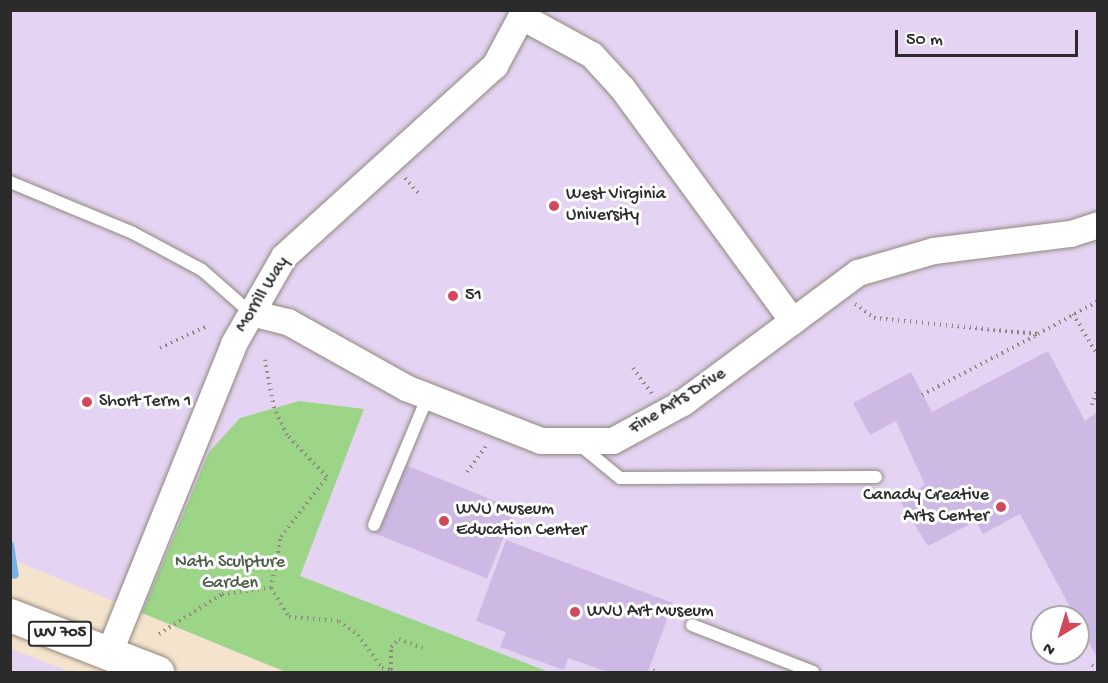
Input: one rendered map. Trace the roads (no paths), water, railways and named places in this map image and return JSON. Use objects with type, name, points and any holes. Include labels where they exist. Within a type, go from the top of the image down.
[{"type":"main road","name":"WV 705","points":[[10,615],[157,672]]},
{"type":"street","name":"Morrill Way","points":[[109,654],[173,485],[251,313],[284,257],[495,66],[525,14]]},
{"type":"street","points":[[525,14],[592,55],[622,89],[793,321]]},
{"type":"street","name":"Fine Arts Drive","points":[[251,313],[288,322],[428,396],[541,441],[579,443],[613,441],[642,427],[858,273],[886,261],[1071,234],[1098,225]]},
{"type":"lane","points":[[10,182],[133,233],[202,270],[251,313]]},
{"type":"lane","points":[[374,525],[428,396]]},
{"type":"lane","points":[[579,443],[620,478],[876,477]]},
{"type":"lane","points":[[692,625],[813,672]]},
{"type":"waterway","points":[[10,545],[15,575]]},
{"type":"place","name":"West Virginia University","points":[[554,206]]},
{"type":"place","name":"51","points":[[453,296]]},
{"type":"place","name":"Short Term 1","points":[[87,402]]},
{"type":"place","name":"Canady Creative Arts Center","points":[[1001,507]]},
{"type":"place","name":"WVU Museum Education Center","points":[[444,521]]},
{"type":"place","name":"WVU Art Museum","points":[[575,612]]},
{"type":"park label","name":"Nath Sculpture Garden","points":[[230,574]]}]
